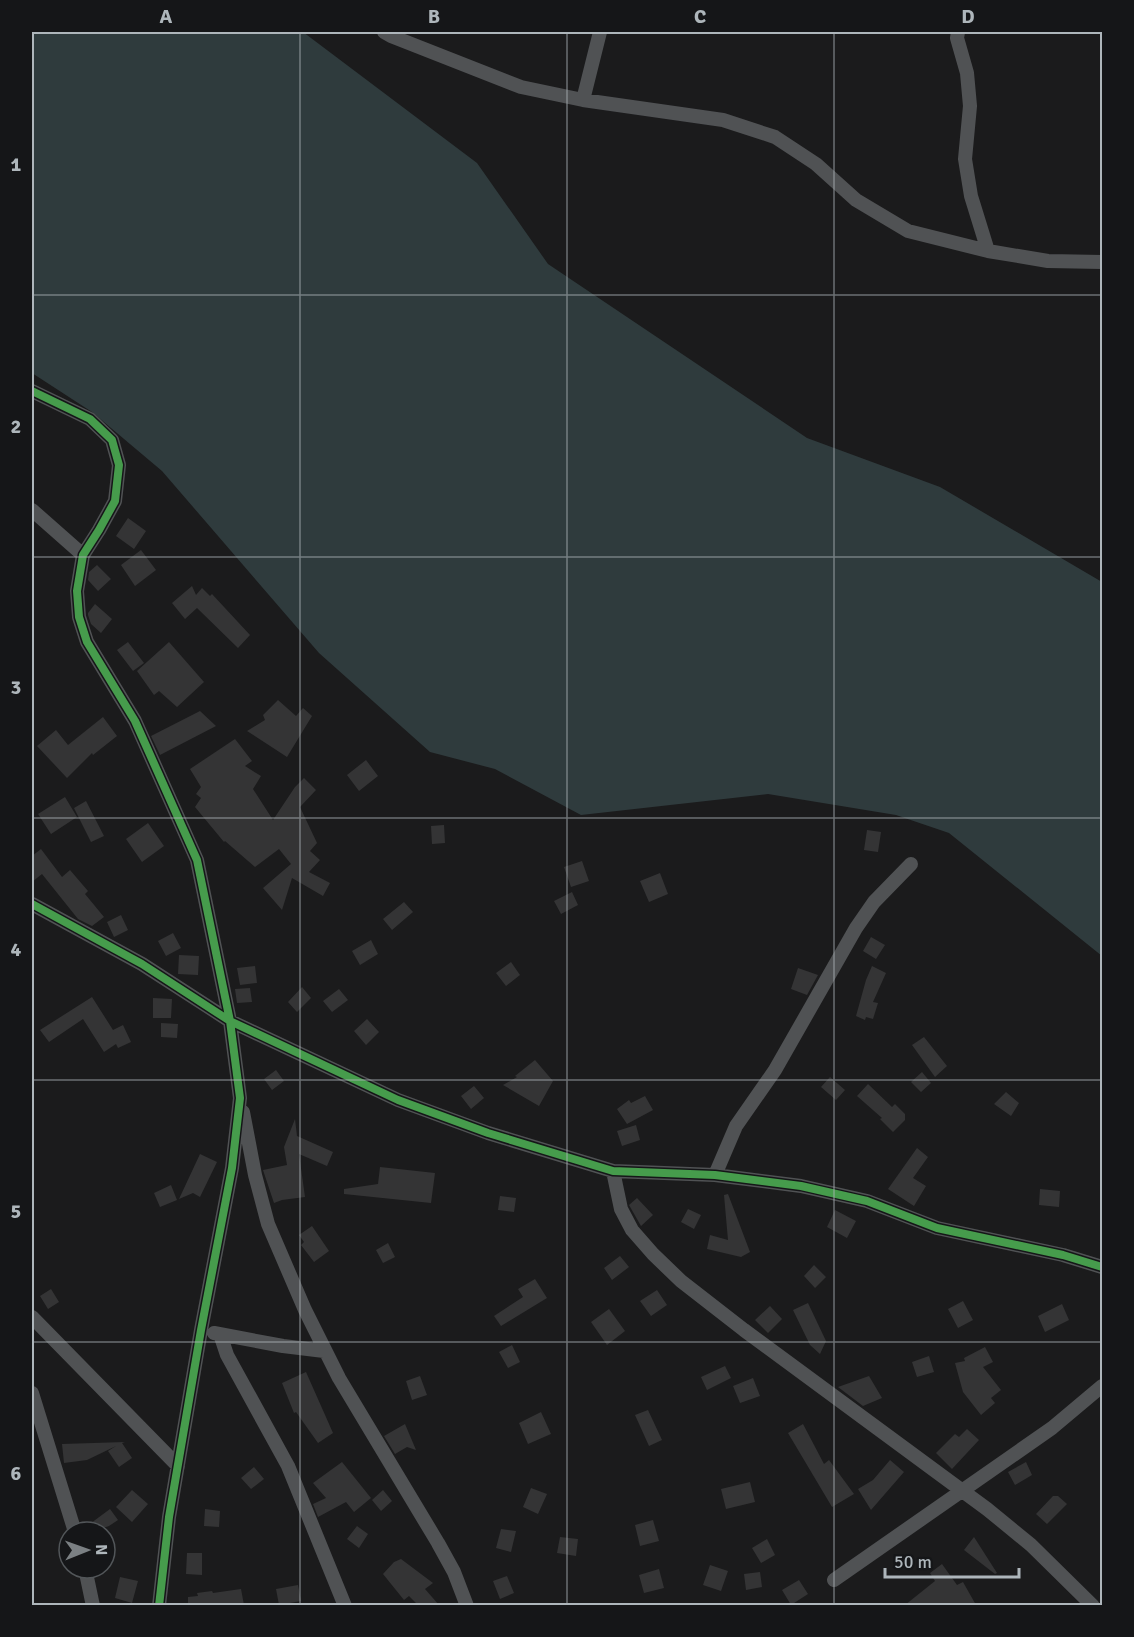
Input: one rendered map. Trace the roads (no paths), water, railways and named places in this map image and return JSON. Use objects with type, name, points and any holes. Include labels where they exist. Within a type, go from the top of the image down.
[{"type":"street","points":[[384,32],[521,87],[584,100],[723,120],[775,137],[816,164],[856,200],[908,231],[988,251],[1048,261],[1102,262]]},
{"type":"street","points":[[584,100],[600,32]]},
{"type":"street","points":[[958,32],[957,38],[967,73],[970,106],[965,159],[971,196],[988,251]]},
{"type":"street","points":[[32,391],[90,419],[112,440],[119,465],[115,501],[82,555],[77,591],[79,617],[87,642],[135,721],[197,860],[230,1021],[240,1098],[255,1175],[268,1224],[324,1351],[438,1543],[454,1572],[467,1605]]},
{"type":"street","points":[[32,510],[82,555]]},
{"type":"street","points":[[715,1175],[736,1126],[775,1070],[856,928],[874,902],[911,864]]},
{"type":"street","points":[[32,904],[142,963],[230,1021],[398,1100],[488,1133],[613,1171],[715,1175],[801,1186],[856,1198],[937,1228],[1063,1255],[1102,1267]]},
{"type":"street","points":[[159,1605],[169,1517],[232,1168],[240,1098]]},
{"type":"street","points":[[613,1171],[621,1209],[632,1230],[674,1275],[744,1330],[1012,1528],[1093,1605]]},
{"type":"street","points":[[32,1317],[178,1466]]},
{"type":"street","points":[[201,1330],[283,1346],[324,1351]]},
{"type":"street","points":[[220,1334],[227,1354],[288,1466],[345,1605]]},
{"type":"street","points":[[834,1580],[1052,1428],[1102,1386]]},
{"type":"street","points":[[32,1393],[71,1520]]},
{"type":"street","points":[[88,1580],[93,1605]]}]
